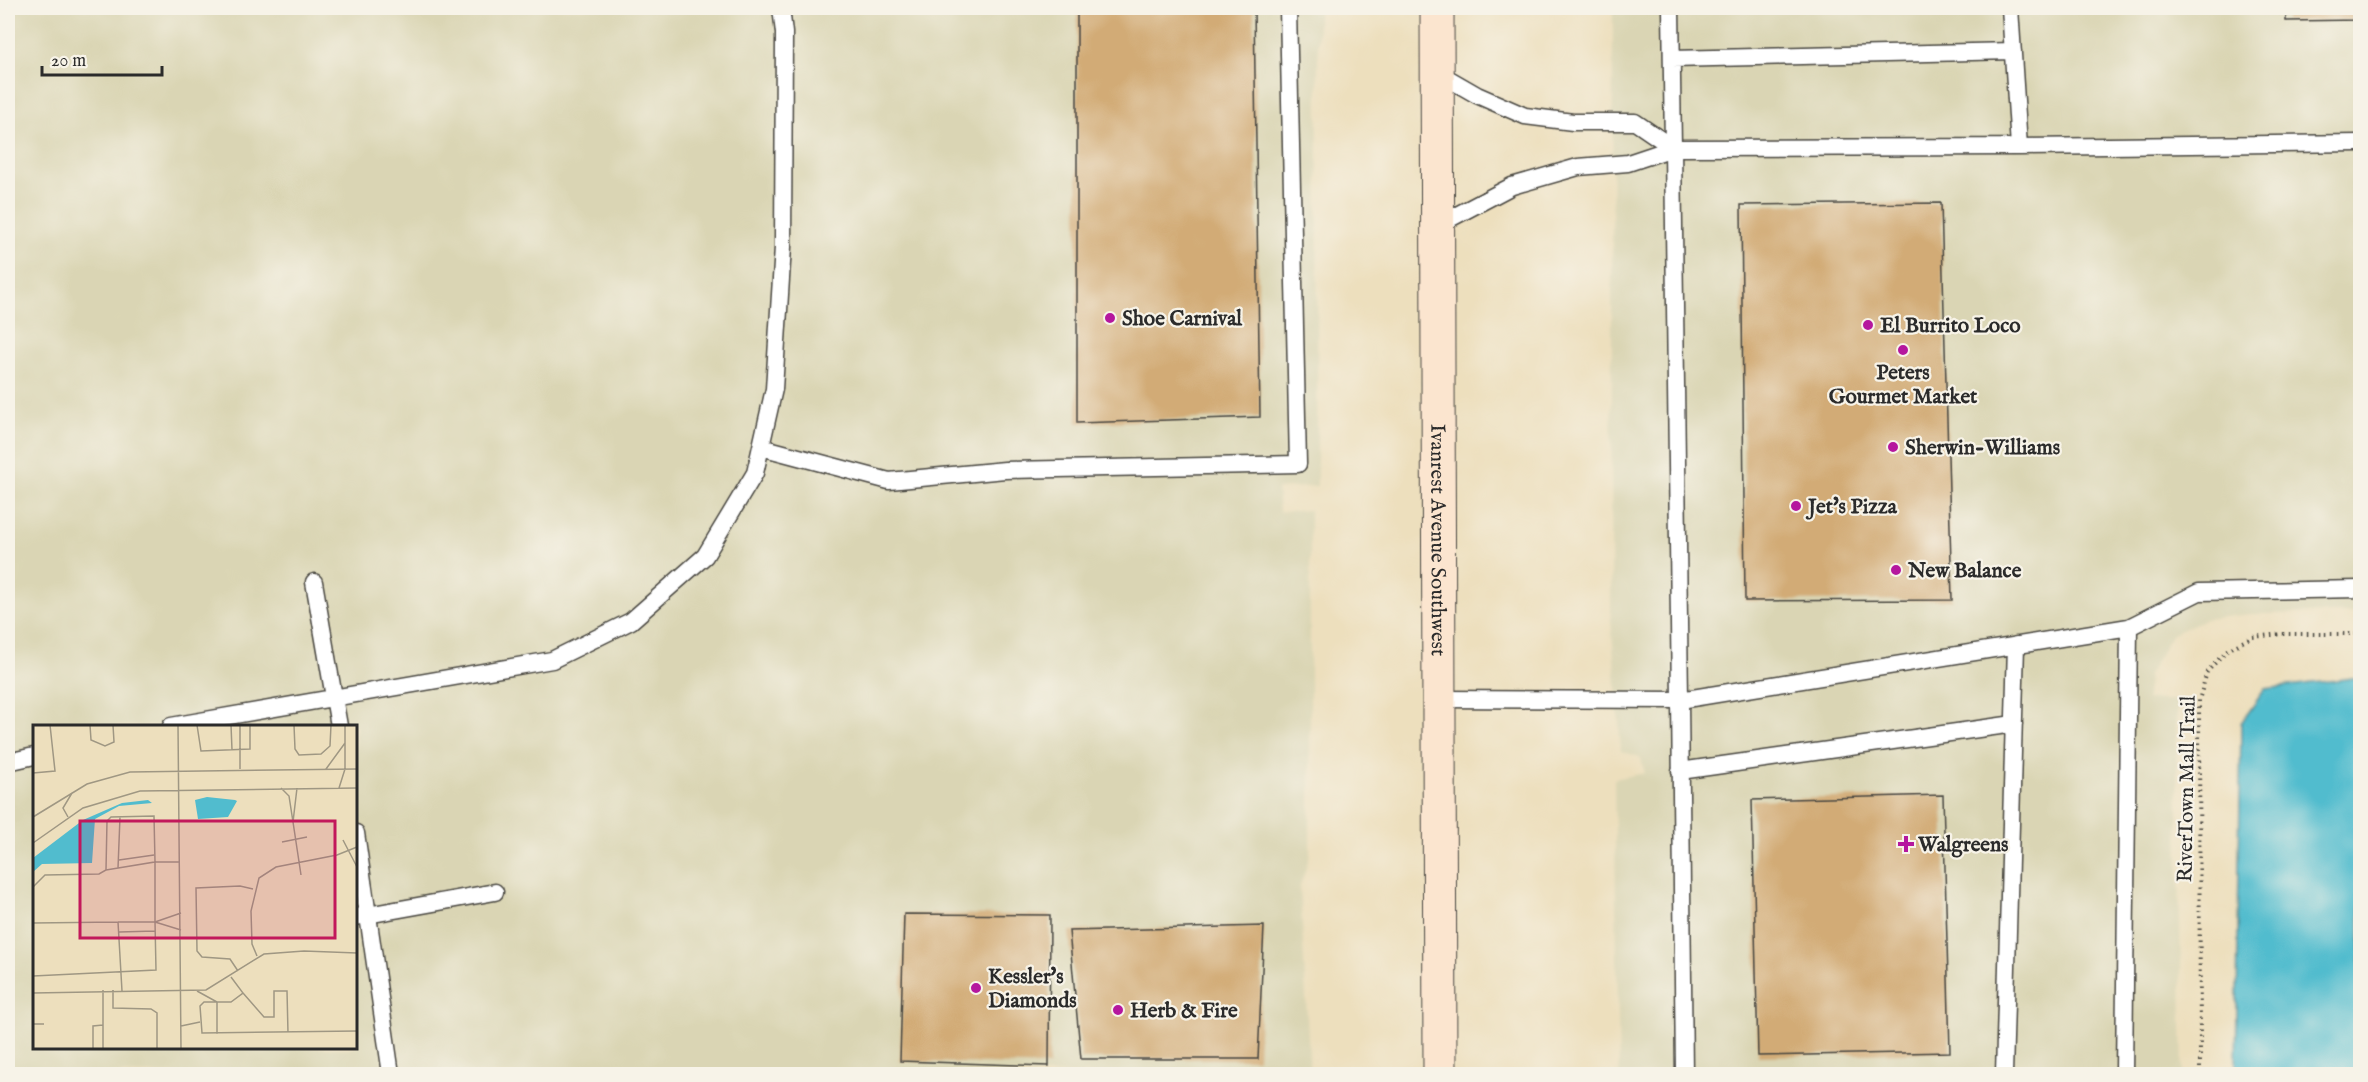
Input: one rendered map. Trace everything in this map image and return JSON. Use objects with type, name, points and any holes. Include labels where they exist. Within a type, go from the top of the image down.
[{"type":"street","name":"Ivanrest Avenue Southwest","points":[[1437,8],[1440,1074]]},
{"type":"lane","points":[[177,725],[552,660],[631,621],[705,556],[755,473],[774,389],[783,247],[784,45],[781,8]]},
{"type":"lane","points":[[761,447],[889,481],[1005,470],[1298,464],[1288,8]]},
{"type":"lane","points":[[1671,8],[1684,1074]]},
{"type":"lane","points":[[2010,8],[2019,147]]},
{"type":"lane","points":[[1671,59],[2013,51]]},
{"type":"lane","points":[[1437,72],[1477,95],[1525,116],[1573,122],[1635,122],[1673,148]]},
{"type":"lane","points":[[1438,225],[1512,186],[1578,167],[1628,163],[1673,148],[2361,143]]},
{"type":"lane","points":[[314,582],[339,725]]},
{"type":"lane","points":[[1439,699],[1680,700],[2129,627],[2199,592],[2361,589]]},
{"type":"lane","points":[[2124,1074],[2129,627]]},
{"type":"lane","points":[[2004,1074],[2016,645]]},
{"type":"lane","points":[[1680,771],[2013,724]]},
{"type":"lane","points":[[8,762],[33,756]]},
{"type":"lane","points":[[357,847],[362,916],[391,1074]]},
{"type":"lane","points":[[362,916],[495,892]]},
{"type":"path","name":"RiverTown Mall Trail","points":[[2200,1074],[2199,700],[2207,672],[2227,650],[2252,638],[2282,634],[2361,634]]},
{"type":"shaded area","points":[[8,8],[1318,8],[1317,486],[1277,489],[1279,512],[1310,510],[1310,855],[1300,886],[1310,1074],[8,1074]]},
{"type":"shaded area","points":[[1613,8],[2360,8],[2360,613],[2252,614],[2205,619],[2171,635],[2148,675],[2147,700],[2179,700],[2176,720],[2183,1074],[1619,1074],[1614,779],[1645,773],[1640,757],[1621,751],[1611,619]]},
{"type":"water","points":[[2360,677],[2360,1074],[2236,1074],[2241,723],[2265,689]]},
{"type":"building","points":[[1077,8],[1254,8],[1260,417],[1077,423]]},
{"type":"building","points":[[2286,8],[2360,8],[2360,20],[2286,21]]},
{"type":"building","points":[[1941,203],[1952,600],[1745,601],[1741,205]]},
{"type":"building","name":"Walgreens","points":[[1943,795],[1950,1052],[1758,1056],[1752,800]]},
{"type":"building","name":"Kessler's Diamonds","points":[[904,914],[1050,915],[1049,1066],[900,1061]]},
{"type":"building","points":[[1264,926],[1258,1059],[1081,1059],[1069,931]]},
{"type":"place","name":"Shoe Carnival","points":[[1110,318]]},
{"type":"place","name":"El Burrito Loco","points":[[1868,325]]},
{"type":"place","name":"Peters Gourmet Market","points":[[1903,350]]},
{"type":"place","name":"Sherwin-Williams","points":[[1893,447]]},
{"type":"place","name":"Jet's Pizza","points":[[1796,506]]},
{"type":"place","name":"New Balance","points":[[1896,570]]},
{"type":"place","name":"Walgreens","points":[[1906,844]]},
{"type":"place","name":"Kessler's Diamonds","points":[[976,988]]},
{"type":"place","name":"Herb & Fire","points":[[1118,1010]]}]
